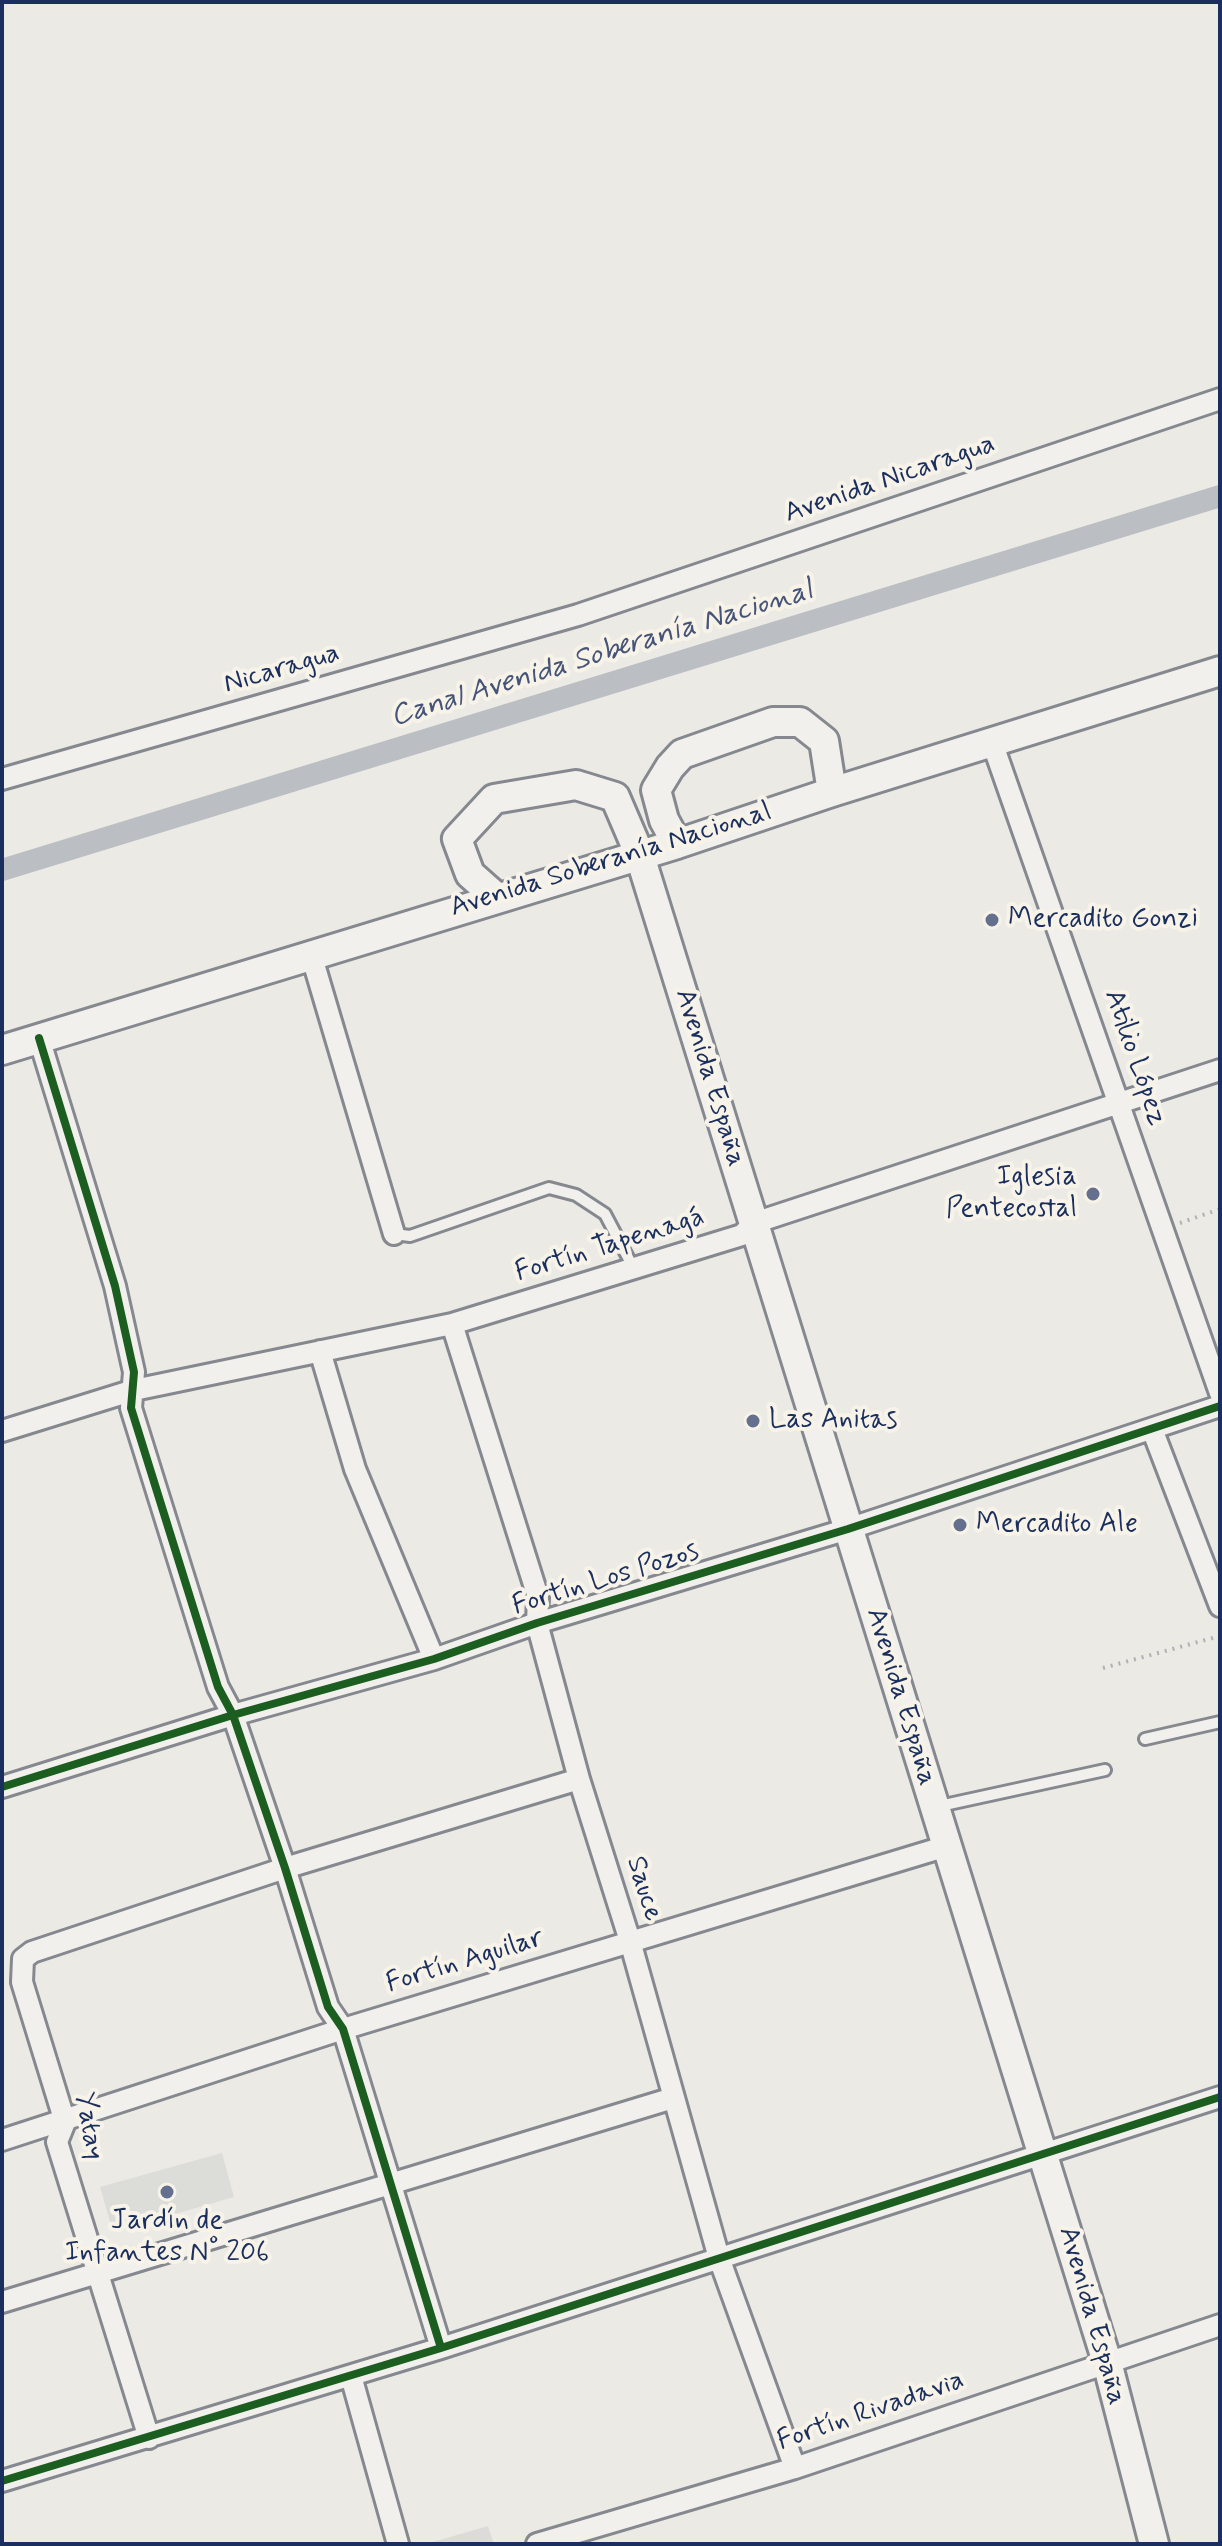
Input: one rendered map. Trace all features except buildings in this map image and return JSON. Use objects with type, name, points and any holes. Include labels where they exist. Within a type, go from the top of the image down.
[{"type":"main road","name":"Avenida Soberanía Nacional","points":[[2,1050],[639,853],[677,844],[832,792],[1220,671]]},
{"type":"main road","points":[[677,844],[664,820],[656,790],[670,767],[682,754],[773,722],[800,722],[824,741],[832,792]]},
{"type":"main road","name":"Avenida España","points":[[496,897],[470,874],[457,839],[494,799],[576,785],[615,797],[639,853],[1107,2362],[1154,2544]]},
{"type":"street","name":"Avenida Nicaragua","points":[[578,615],[1220,399]]},
{"type":"street","name":"Nicaragua","points":[[2,779],[578,615]]},
{"type":"street","name":"Atilio López","points":[[992,742],[1220,1393]]},
{"type":"street","points":[[311,954],[394,1234]]},
{"type":"street","points":[[39,1038],[115,1286],[134,1372],[131,1408],[135,1422],[218,1687],[233,1715],[328,2007],[343,2029],[441,2348]]},
{"type":"street","name":"Fortín Tapenagá","points":[[2,1431],[134,1390],[452,1324],[742,1235],[754,1223],[1220,1070]]},
{"type":"street","name":"Sauce","points":[[452,1324],[538,1597],[537,1623],[579,1779],[630,1941],[719,2258],[795,2468]]},
{"type":"street","points":[[320,1351],[355,1469],[434,1659]]},
{"type":"street","name":"Fortín Los Pozos","points":[[2,1787],[233,1715],[434,1659],[537,1623],[848,1529],[1220,1406]]},
{"type":"street","points":[[1152,1429],[1220,1606]]},
{"type":"street","points":[[285,1868],[579,1779]]},
{"type":"street","name":"Fortín Aguilar","points":[[2,2140],[343,2029],[947,1846]]},
{"type":"street","name":"Yatay","points":[[149,2438],[57,2142],[65,2122],[22,1982],[23,1959],[32,1952],[285,1868]]},
{"type":"street","points":[[2,2481],[441,2348],[1220,2097]]},
{"type":"street","points":[[2,2302],[673,2098]]},
{"type":"street","name":"Fortín Rivadavia","points":[[537,2544],[795,2468],[1220,2325]]},
{"type":"street","points":[[351,2376],[398,2544]]},
{"type":"lane","points":[[394,1234],[410,1236],[549,1188],[576,1195],[605,1214],[634,1269]]},
{"type":"lane","points":[[1145,1739],[1220,1722]]},
{"type":"lane","points":[[935,1807],[1105,1770]]},
{"type":"path","points":[[1163,1229],[1220,1209]]},
{"type":"path","points":[[1103,1668],[1220,1636]]},
{"type":"shaded area","name":"Jardín de Infantes N° 206","points":[[222,2153],[234,2197],[113,2232],[100,2187]]},
{"type":"shaded area","points":[[488,2526],[494,2544],[426,2544]]},
{"type":"waterway","name":"Canal Avenida Soberanía Nacional","points":[[2,870],[1220,496]]},
{"type":"cycle path","points":[[39,1038],[115,1286],[134,1372],[131,1408],[218,1687],[233,1715],[328,2007],[343,2029],[441,2348]]},
{"type":"cycle path","points":[[2,1787],[233,1715],[434,1659],[537,1623],[848,1529],[1220,1406]]},
{"type":"cycle path","points":[[2,2481],[441,2348],[1220,2097]]},
{"type":"place","name":"Mercadito Gonzi","points":[[992,920]]},
{"type":"place","name":"Iglesia Pentecostal","points":[[1093,1194]]},
{"type":"place","name":"Las Anitas","points":[[753,1421]]},
{"type":"place","name":"Mercadito Ale","points":[[960,1525]]},
{"type":"place","name":"Jardín de Infantes N° 206","points":[[167,2192]]}]
